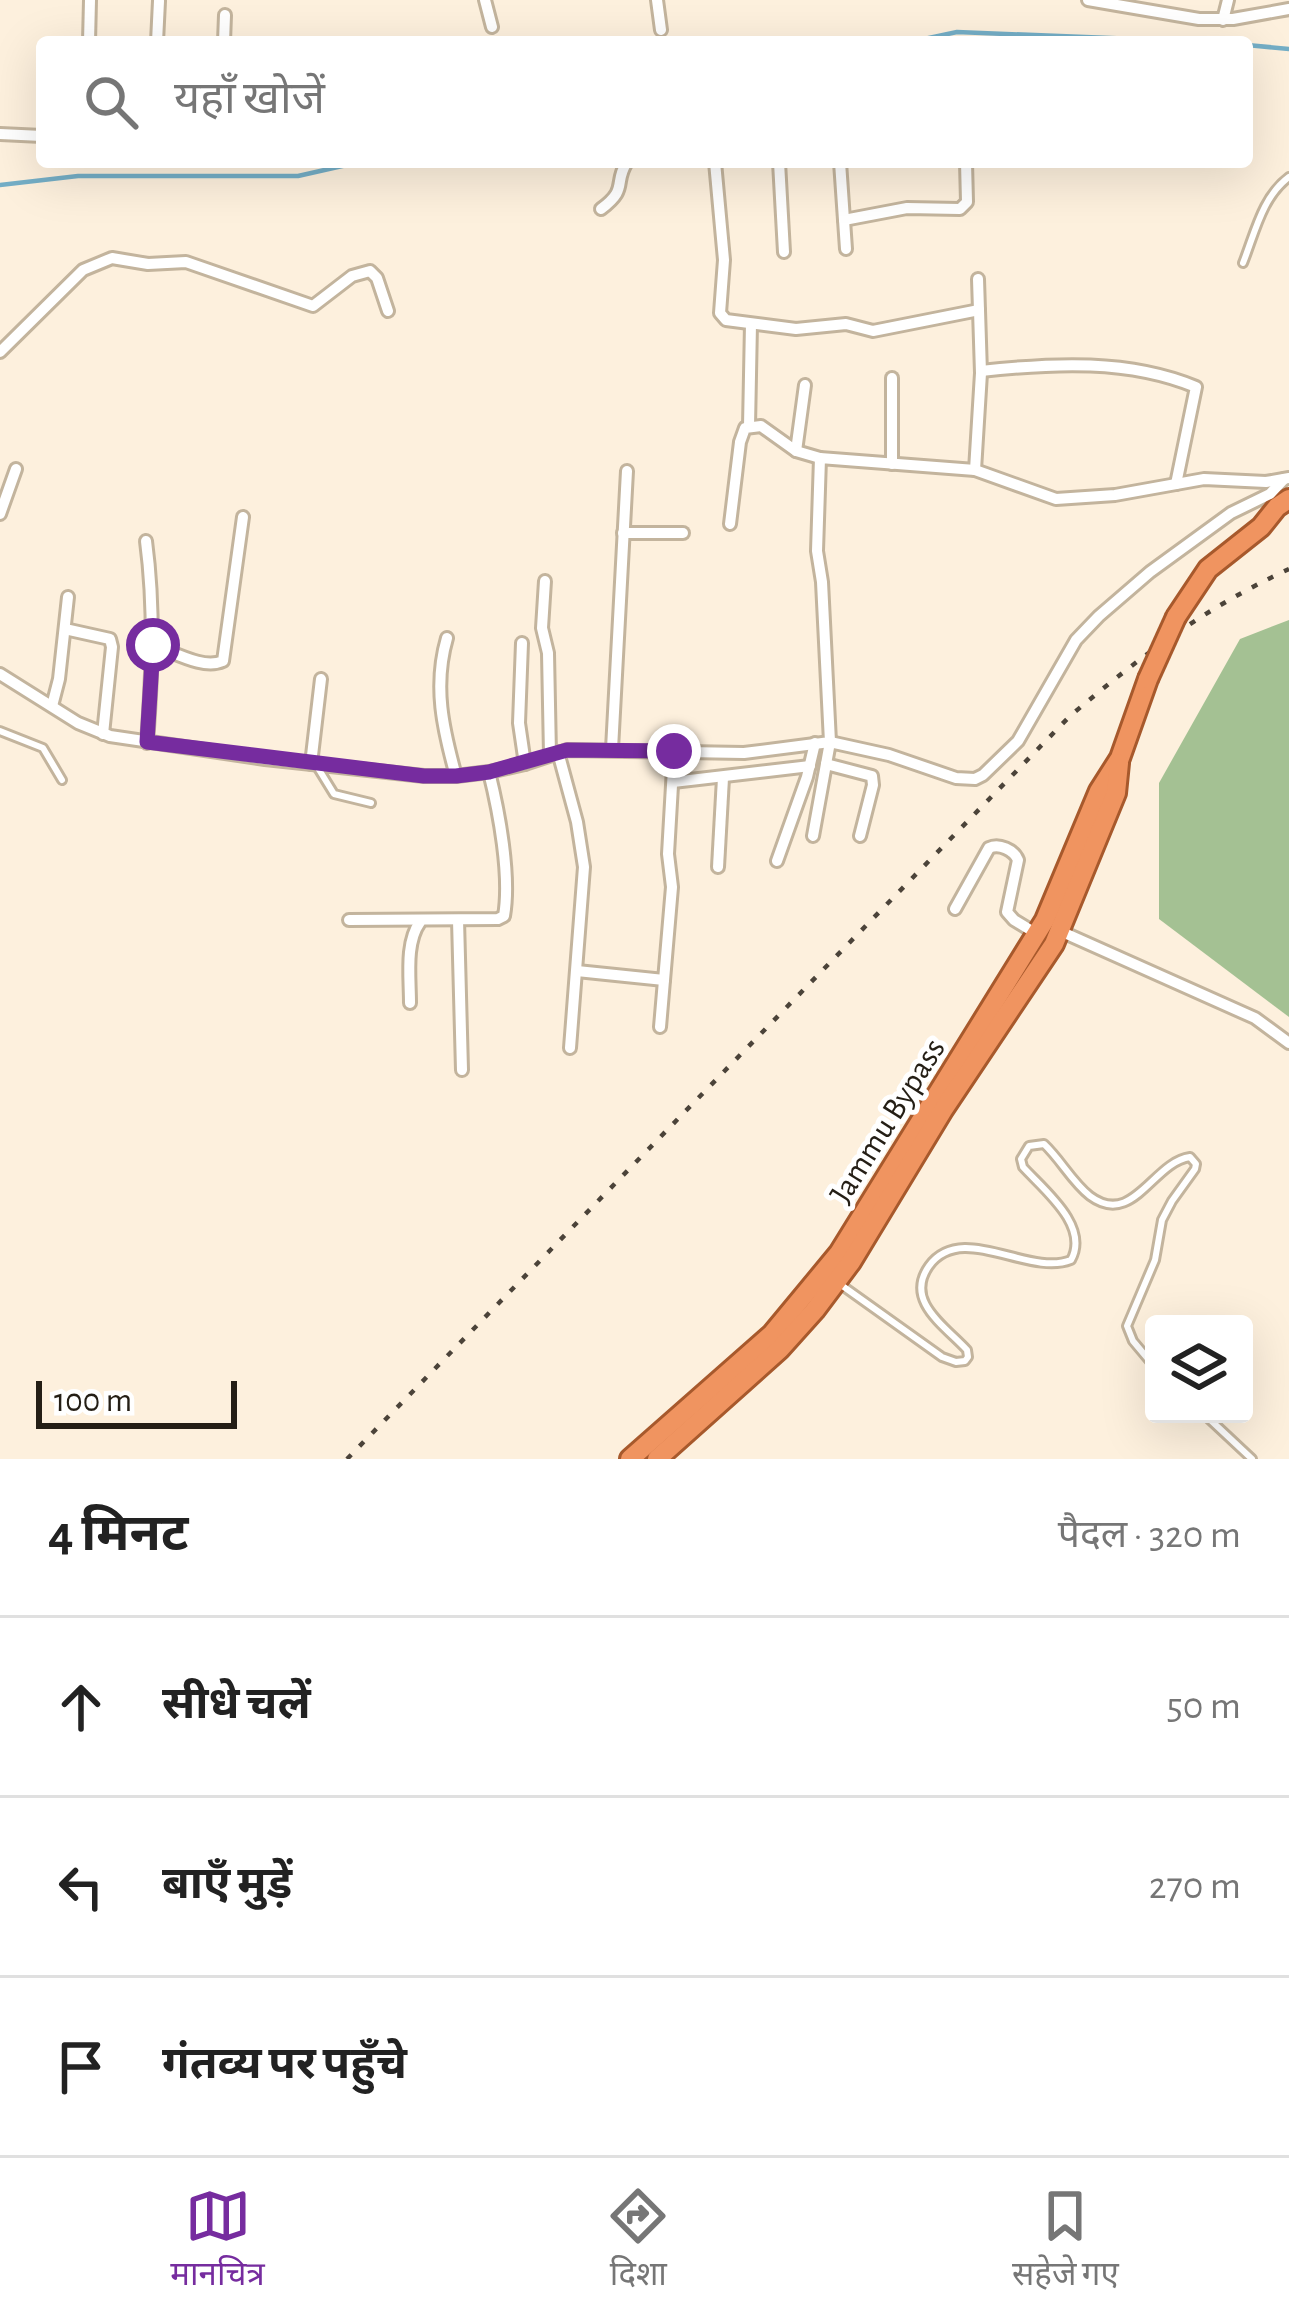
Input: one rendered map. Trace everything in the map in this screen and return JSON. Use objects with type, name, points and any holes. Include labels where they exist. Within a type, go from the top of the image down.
[{"type":"highway","name":"Jammu Bypass","points":[[630,1459],[831,1278],[1037,934],[1099,791],[1120,758],[1176,617],[1208,569],[1261,527],[1288,486]]},
{"type":"highway","name":"Jammu Bypass","points":[[1261,527],[1289,518]]},
{"type":"highway","name":"Jammu Bypass","points":[[657,1459],[779,1349],[1045,960],[1116,793],[1120,758]]},
{"type":"street","points":[[89,0],[89,36]]},
{"type":"street","points":[[485,0],[492,27]]},
{"type":"street","points":[[657,0],[661,30]]},
{"type":"street","points":[[1088,0],[1199,20],[1289,9]]},
{"type":"street","points":[[1168,14],[1172,0]]},
{"type":"street","points":[[1223,20],[1228,0]]},
{"type":"street","points":[[157,36],[159,1]]},
{"type":"street","points":[[224,36],[225,15]]},
{"type":"street","points":[[0,134],[36,136]]},
{"type":"street","points":[[602,209],[617,196],[624,168]]},
{"type":"street","points":[[716,168],[724,260],[720,314],[726,320],[796,329],[846,324],[873,331],[979,310]]},
{"type":"street","points":[[778,168],[784,252]]},
{"type":"street","points":[[840,168],[846,249]]},
{"type":"street","points":[[844,220],[907,208],[960,208],[967,202],[967,168]]},
{"type":"street","points":[[0,352],[83,270],[112,258],[148,264],[186,262],[313,306],[352,276],[370,272],[377,278],[388,311]]},
{"type":"street","points":[[975,470],[981,371],[978,279]]},
{"type":"street","points":[[730,524],[740,442],[749,426],[751,324]]},
{"type":"street","points":[[981,371],[1047,364],[1141,370],[1196,387],[1176,484]]},
{"type":"street","points":[[892,378],[892,464]]},
{"type":"street","points":[[796,451],[805,385]]},
{"type":"street","points":[[749,426],[761,426],[796,451],[820,458],[975,470],[1056,499],[1115,496],[1204,479],[1288,486]]},
{"type":"street","points":[[813,836],[828,754],[817,551],[820,458]]},
{"type":"street","points":[[0,514],[16,469]]},
{"type":"street","points":[[612,749],[627,471]]},
{"type":"street","points":[[0,674],[77,723],[104,734],[424,776],[490,776],[525,764],[612,749],[723,778],[812,756],[889,754],[956,778],[975,779],[1018,741],[1063,659],[1088,628],[1150,572],[1231,513],[1288,486]]},
{"type":"street","points":[[153,645],[206,664],[223,661],[243,517]]},
{"type":"street","points":[[623,533],[682,533]]},
{"type":"street","points":[[146,541],[153,645],[147,742]]},
{"type":"street","points":[[545,581],[542,628],[557,758],[577,822],[584,867],[570,1048]]},
{"type":"street","points":[[52,706],[68,597]]},
{"type":"street","points":[[64,629],[106,636],[112,643],[104,734]]},
{"type":"street","points":[[447,638],[439,685],[442,723],[456,776]]},
{"type":"street","points":[[522,643],[519,723],[525,764]]},
{"type":"street","points":[[314,764],[321,679]]},
{"type":"street","points":[[674,768],[744,752],[812,756]]},
{"type":"street","points":[[828,754],[872,776],[860,836]]},
{"type":"street","points":[[777,861],[812,756]]},
{"type":"street","points":[[660,1027],[672,887],[668,854],[674,768]]},
{"type":"street","points":[[349,920],[498,920],[505,913],[502,841],[490,776]]},
{"type":"street","points":[[718,867],[723,778]]},
{"type":"street","points":[[955,909],[989,848],[999,845],[1018,860],[1007,912],[1037,934]]},
{"type":"street","points":[[458,920],[462,1070]]},
{"type":"street","points":[[410,1003],[412,942],[421,922]]},
{"type":"street","points":[[1060,932],[1255,1018],[1289,1043]]},
{"type":"street","points":[[577,971],[664,980]]},
{"type":"lane","points":[[1243,263],[1269,198],[1289,177]]},
{"type":"lane","points":[[0,731],[43,748],[62,780]]},
{"type":"lane","points":[[314,764],[334,794],[370,803]]},
{"type":"lane","points":[[831,1278],[942,1358],[965,1361],[967,1350],[931,1314],[920,1293],[926,1270],[935,1259],[973,1247],[1055,1265],[1076,1253],[1072,1226],[1024,1167],[1029,1146],[1044,1144],[1080,1186],[1107,1205],[1126,1202],[1178,1159],[1190,1156],[1196,1169],[1162,1220],[1155,1260],[1127,1325],[1145,1356]]},
{"type":"lane","points":[[1214,1423],[1252,1459]]},
{"type":"green space","points":[[1289,620],[1289,1017],[1159,919],[1159,783],[1240,639]]},
{"type":"waterway","points":[[938,36],[957,32],[1059,36]]},
{"type":"waterway","points":[[1253,46],[1289,49]]},
{"type":"waterway","points":[[0,185],[78,176],[298,176],[333,168]]},
{"type":"railway","points":[[347,1459],[1070,716],[1174,635],[1289,569]]},
{"type":"route","points":[[153,645],[147,742],[424,776],[489,772],[567,750],[674,751]]}]
